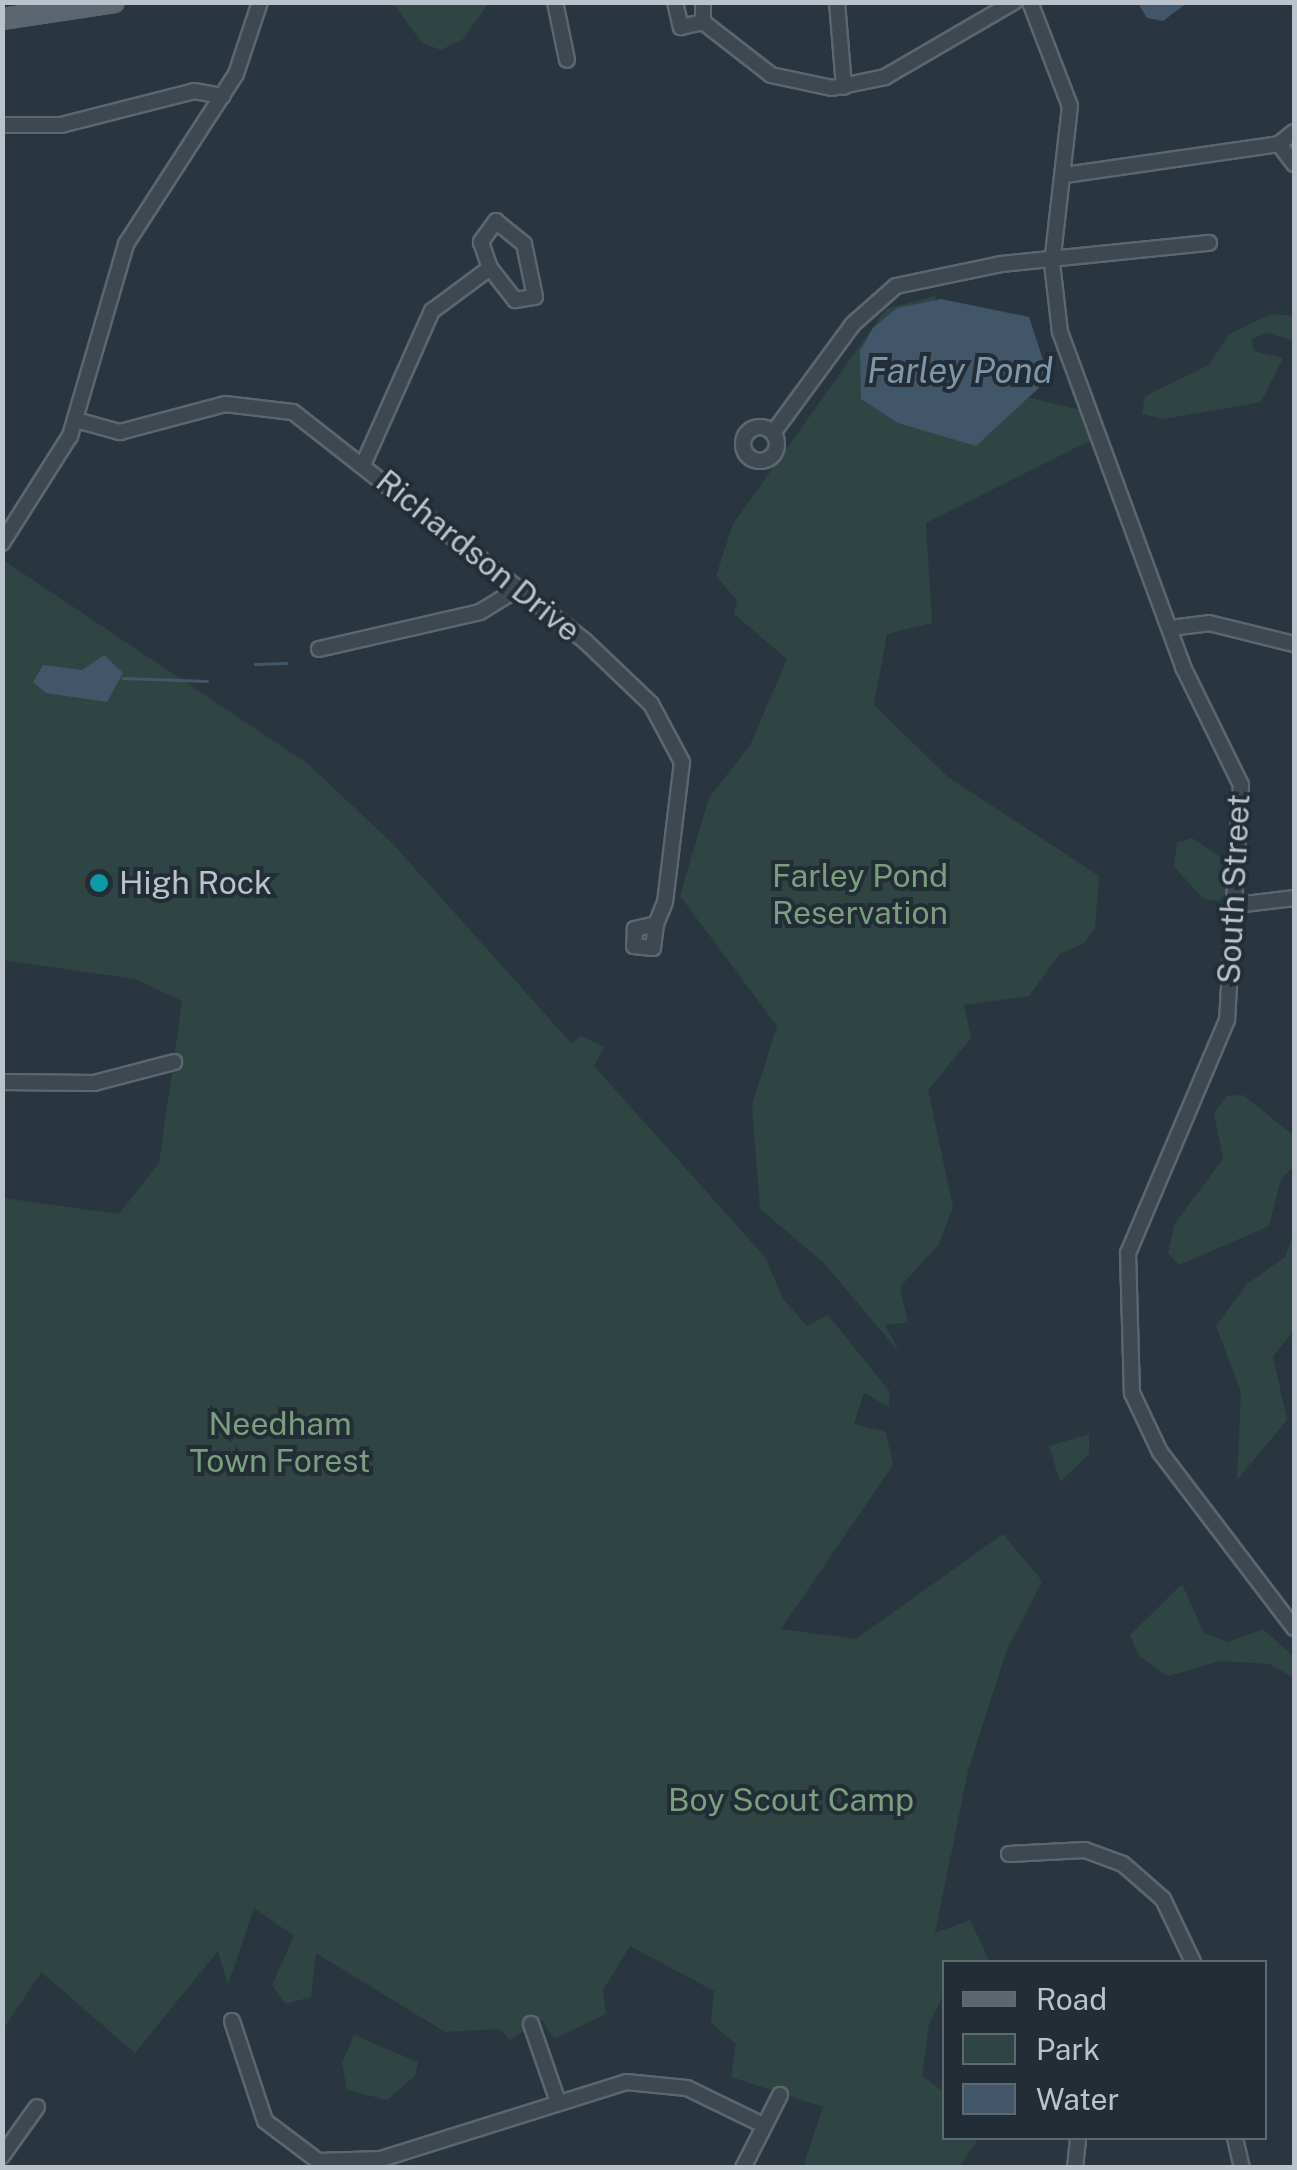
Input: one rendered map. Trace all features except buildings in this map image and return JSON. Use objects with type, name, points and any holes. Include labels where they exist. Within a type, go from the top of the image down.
[{"type":"main road","points":[[2,19],[114,2]]},
{"type":"street","points":[[5,539],[76,420],[126,244],[223,96],[260,2]]},
{"type":"street","points":[[554,2],[567,60]]},
{"type":"street","points":[[675,2],[678,25],[703,22],[778,78],[844,87],[902,69],[1014,2]]},
{"type":"street","points":[[703,2],[703,22]]},
{"type":"street","points":[[837,2],[844,87]]},
{"type":"street","name":"South Street","points":[[1030,2],[1066,83],[1065,175],[1052,262],[1066,353],[1170,628],[1238,769],[1236,905],[1217,1057],[1128,1253],[1132,1392],[1160,1452],[1294,1628]]},
{"type":"street","points":[[2,125],[61,126],[194,91],[223,96]]},
{"type":"street","points":[[1065,175],[1279,144],[1294,132]]},
{"type":"street","points":[[1279,144],[1294,164]]},
{"type":"street","points":[[496,221],[520,235],[534,262],[535,296],[514,300],[490,268],[481,242],[496,221]]},
{"type":"street","points":[[773,432],[852,324],[896,286],[1209,243]]},
{"type":"street","points":[[363,465],[419,326],[490,268]]},
{"type":"street","name":"Richardson Drive","points":[[76,420],[142,430],[225,404],[272,404],[363,465],[625,676],[674,738],[684,800],[656,924]]},
{"type":"street","points":[[318,649],[480,612],[519,588]]},
{"type":"street","points":[[1170,628],[1209,624],[1294,644]]},
{"type":"street","points":[[1236,905],[1294,898]]},
{"type":"street","points":[[2,1082],[94,1083],[174,1062]]},
{"type":"street","points":[[1010,1854],[1085,1850],[1123,1864],[1163,1899],[1192,1960]]},
{"type":"street","points":[[232,2021],[259,2108],[281,2141],[334,2164],[392,2156],[558,2102],[654,2081],[710,2096],[760,2123]]},
{"type":"street","points":[[531,2024],[558,2102]]},
{"type":"street","points":[[743,2168],[760,2123],[780,2095]]},
{"type":"street","points":[[2,2156],[37,2107]]},
{"type":"street","points":[[1075,2168],[1078,2140]]},
{"type":"street","points":[[1235,2140],[1242,2168]]},
{"type":"green space","points":[[393,3],[489,3],[463,39],[441,50],[422,43]]},
{"type":"green space","name":"Farley Pond Reservation","points":[[935,296],[938,312],[1018,395],[1080,410],[1093,439],[926,523],[932,623],[887,634],[874,705],[948,777],[1099,876],[1095,929],[1083,944],[1060,954],[1029,996],[964,1005],[971,1038],[928,1090],[953,1207],[939,1244],[900,1287],[908,1323],[885,1324],[899,1352],[823,1262],[760,1209],[752,1105],[777,1026],[680,896],[709,798],[750,745],[787,659],[734,614],[737,600],[716,576],[733,524],[886,309]]},
{"type":"green space","points":[[1271,314],[1294,316],[1294,341],[1267,333],[1251,339],[1254,351],[1283,358],[1261,402],[1165,419],[1142,414],[1145,396],[1209,365],[1229,334]]},
{"type":"green space","name":"Needham Town Forest","points":[[3,560],[308,764],[393,844],[571,1043],[581,1036],[604,1047],[594,1066],[765,1257],[783,1299],[807,1326],[828,1315],[890,1392],[889,1407],[864,1393],[854,1424],[886,1432],[893,1465],[781,1629],[856,1639],[1003,1534],[1042,1581],[1006,1652],[968,1771],[935,1933],[970,1920],[989,1960],[942,1960],[942,1997],[929,2025],[922,2076],[942,2091],[942,2140],[978,2140],[959,2167],[803,2167],[823,2107],[731,2077],[736,2044],[711,2023],[714,1991],[630,1946],[603,1990],[606,2014],[554,2039],[542,2020],[510,2040],[499,2029],[445,2032],[316,1953],[311,1997],[285,2004],[272,1985],[294,1936],[254,1908],[228,1985],[218,1951],[135,2053],[41,1972],[3,2029],[3,1198],[119,1214],[159,1163],[182,1001],[135,979],[3,960]]},
{"type":"green space","points":[[1192,838],[1222,858],[1227,890],[1219,901],[1204,899],[1174,867],[1177,843]]},
{"type":"green space","points":[[1243,1095],[1294,1136],[1294,1166],[1281,1179],[1269,1226],[1179,1265],[1168,1253],[1175,1223],[1223,1159],[1214,1113],[1227,1096]]},
{"type":"green space","points":[[1294,1231],[1294,1330],[1273,1356],[1287,1420],[1237,1480],[1241,1392],[1216,1326],[1246,1285],[1285,1257]]},
{"type":"green space","points":[[1089,1434],[1089,1454],[1060,1482],[1049,1446]]},
{"type":"green space","points":[[1182,1584],[1204,1633],[1228,1642],[1263,1629],[1294,1657],[1294,1678],[1270,1664],[1221,1661],[1168,1676],[1139,1656],[1130,1635]]},
{"type":"green space","points":[[354,2035],[418,2062],[415,2076],[387,2100],[347,2090],[342,2063]]},
{"type":"water","points":[[1138,2],[1187,3],[1163,21],[1147,18]]},
{"type":"water","name":"Farley Pond","points":[[941,299],[1029,317],[1045,366],[1043,384],[976,446],[898,423],[861,399],[860,351],[873,328],[897,308]]},
{"type":"water","points":[[104,655],[123,673],[107,702],[46,693],[33,682],[43,665],[82,670]]},
{"type":"waterway","points":[[255,664],[286,663]]},
{"type":"waterway","points":[[123,678],[207,681]]},
{"type":"place","name":"High Rock","points":[[99,883]]},
{"type":"park label","name":"Boy Scout Camp","points":[[791,1800]]}]
